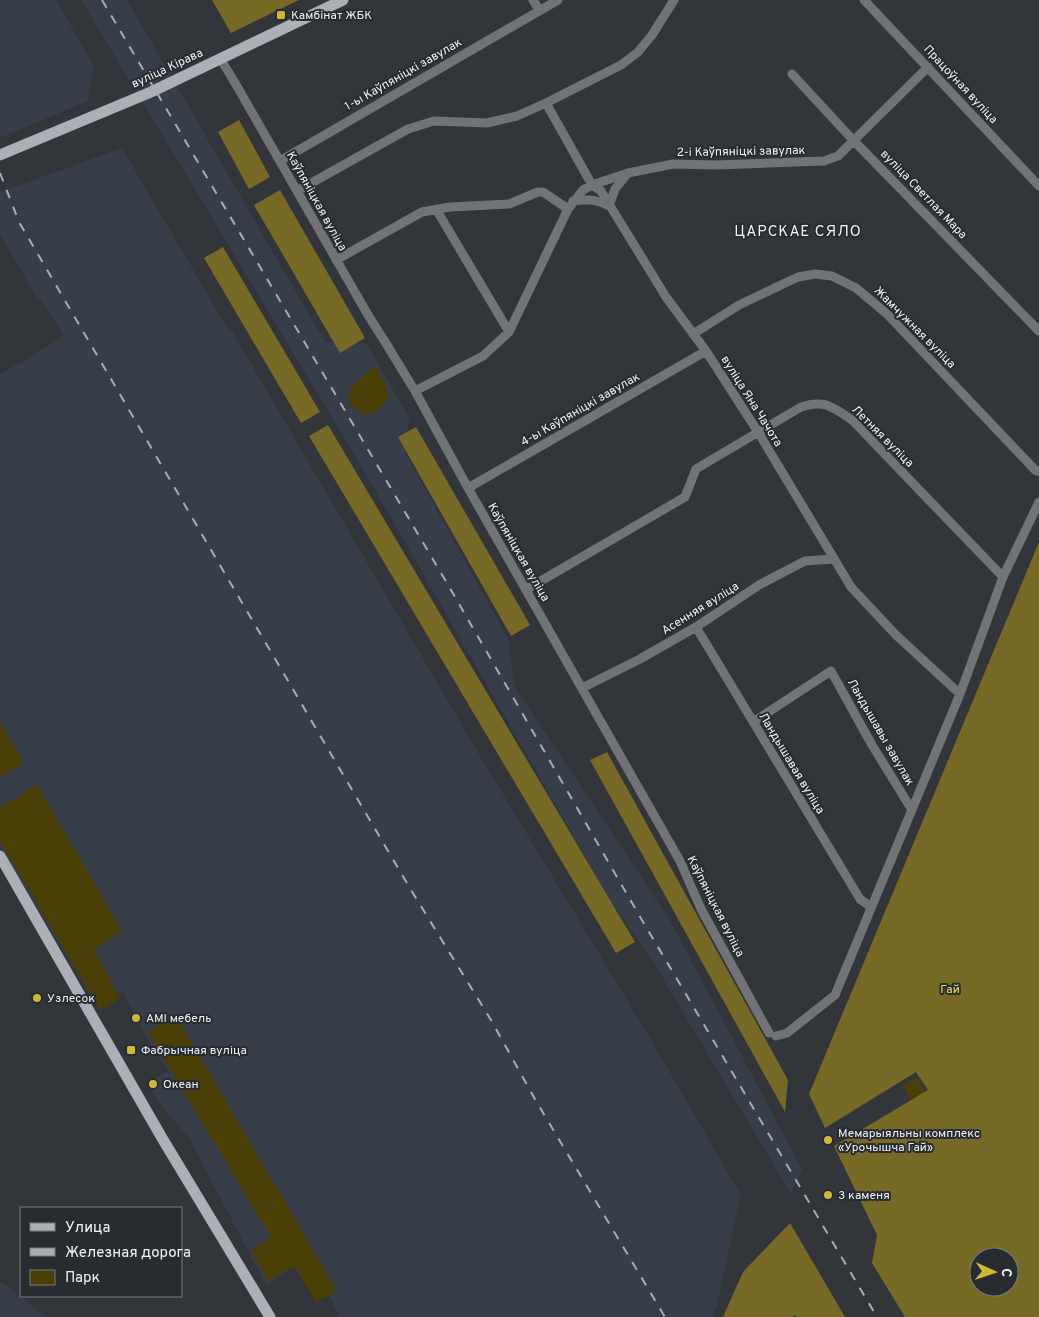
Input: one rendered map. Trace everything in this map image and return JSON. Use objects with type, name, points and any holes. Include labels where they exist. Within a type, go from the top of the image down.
[{"type":"main road","name":"вуліца Кірава","points":[[0,156],[151,92],[343,0]]},
{"type":"main road","points":[[0,856],[162,1138],[270,1317]]},
{"type":"street","points":[[534,0],[540,11]]},
{"type":"street","name":"1-ы Каўпяніцкі завулак","points":[[280,161],[558,0]]},
{"type":"street","points":[[297,191],[408,129],[434,121],[488,123],[517,116],[546,103],[621,65],[638,52],[652,35],[674,0]]},
{"type":"street","name":"Працоўная вуліца","points":[[864,0],[1039,186]]},
{"type":"street","name":"Каўпяніцкая вуліца","points":[[220,58],[368,316],[388,345],[415,391],[680,861],[701,909],[772,1034],[787,1033],[836,995],[872,907]]},
{"type":"street","name":"2-і Каўпяніцкі завулак","points":[[415,391],[483,356],[509,332],[571,205],[583,190],[628,173],[673,164],[717,165],[824,161],[838,156],[928,67]]},
{"type":"street","name":"вуліца Светлая Мара","points":[[792,74],[853,140],[1039,331]]},
{"type":"street","name":"вуліца Яна Чачота","points":[[546,103],[592,185],[601,191],[666,297],[706,351],[758,432],[851,587],[896,635],[960,694]]},
{"type":"street","points":[[336,260],[422,212],[436,209],[509,204],[538,192],[543,192],[571,205],[588,200],[598,200],[609,206],[616,189],[628,173]]},
{"type":"street","points":[[436,209],[509,332]]},
{"type":"street","name":"Жамчужная вуліца","points":[[693,334],[739,305],[798,277],[815,274],[832,276],[856,288],[887,314],[1036,471],[1039,471]]},
{"type":"street","name":"4-ы Каўпяніцкі завулак","points":[[468,488],[706,351]]},
{"type":"street","name":"Летняя вуліца","points":[[526,589],[685,497],[696,469],[801,407],[813,403],[824,403],[852,420],[1003,577]]},
{"type":"street","points":[[872,907],[960,694],[1003,577],[1039,502]]},
{"type":"street","name":"Асенняя вуліца","points":[[582,688],[640,659],[696,627],[759,585],[805,561],[834,559]]},
{"type":"street","name":"Ландышавая вуліца","points":[[696,627],[860,899],[872,907]]},
{"type":"street","name":"Ландышавы завулак","points":[[753,722],[831,670],[872,745],[912,810]]},
{"type":"shaded area","points":[[0,0],[56,0],[94,66],[88,101],[0,138]]},
{"type":"shaded area","points":[[81,0],[127,0],[325,342],[366,343],[409,417],[405,453],[508,639],[515,688],[669,919],[802,1169],[791,1194],[655,965],[609,898],[363,469]]},
{"type":"shaded area","points":[[122,148],[226,326],[232,331],[477,751],[654,1045],[741,1195],[717,1305],[712,1317],[340,1317],[329,1296],[316,1302],[294,1266],[266,1285],[189,1138],[160,1104],[147,1083],[168,1071],[142,1029],[123,992],[98,1009],[0,846],[0,375],[64,336],[40,299],[37,298],[0,234],[0,192]]},
{"type":"shaded area","points":[[0,1281],[46,1317],[0,1317]]},
{"type":"green space","points":[[212,0],[299,0],[231,33]]},
{"type":"green space","points":[[239,120],[270,177],[249,189],[218,132]]},
{"type":"green space","points":[[280,190],[365,338],[340,353],[254,205]]},
{"type":"green space","points":[[223,247],[320,412],[301,423],[204,258]]},
{"type":"green space","points":[[375,366],[386,387],[389,398],[377,411],[366,415],[350,403],[349,396],[355,384]]},
{"type":"green space","points":[[328,425],[635,942],[616,953],[309,436]]},
{"type":"green space","points":[[416,427],[530,625],[511,636],[398,437]]},
{"type":"green space","name":"Гай","points":[[1039,542],[1039,1317],[905,1317],[872,1263],[877,1235],[834,1146],[928,1090],[916,1072],[825,1128],[809,1094]]},
{"type":"green space","points":[[0,722],[24,763],[0,777]]},
{"type":"green space","points":[[607,752],[788,1080],[785,1112],[590,760]]},
{"type":"green space","points":[[37,785],[122,931],[94,949],[120,999],[100,1010],[0,841],[0,808]]},
{"type":"green space","points":[[175,1014],[337,1291],[316,1302],[294,1266],[268,1281],[251,1250],[271,1237],[148,1032]]},
{"type":"green space","points":[[917,1077],[926,1094],[912,1102],[903,1085]]},
{"type":"green space","points":[[790,1223],[845,1317],[797,1317],[795,1315],[792,1317],[723,1317],[743,1272]]},
{"type":"railway","points":[[102,0],[444,578],[639,915],[877,1317]]},
{"type":"railway","points":[[0,173],[19,222],[411,890],[491,1020],[536,1101],[665,1317]]},
{"type":"place","name":"Камбінат ЖБК","points":[[281,15]]},
{"type":"place","name":"Узлесок","points":[[37,998]]},
{"type":"place","name":"AMI мебель","points":[[136,1018]]},
{"type":"place","name":"Фабрычная вуліца","points":[[131,1050]]},
{"type":"place","name":"Океан","points":[[153,1084]]},
{"type":"place","name":"Мемарыяльны комплекс «Урочышча Гай»","points":[[828,1140]]},
{"type":"place","name":"3 каменя","points":[[828,1195]]},
{"type":"district","name":"ЦАРСКАЕ СЯЛО","points":[[798,231]]}]
